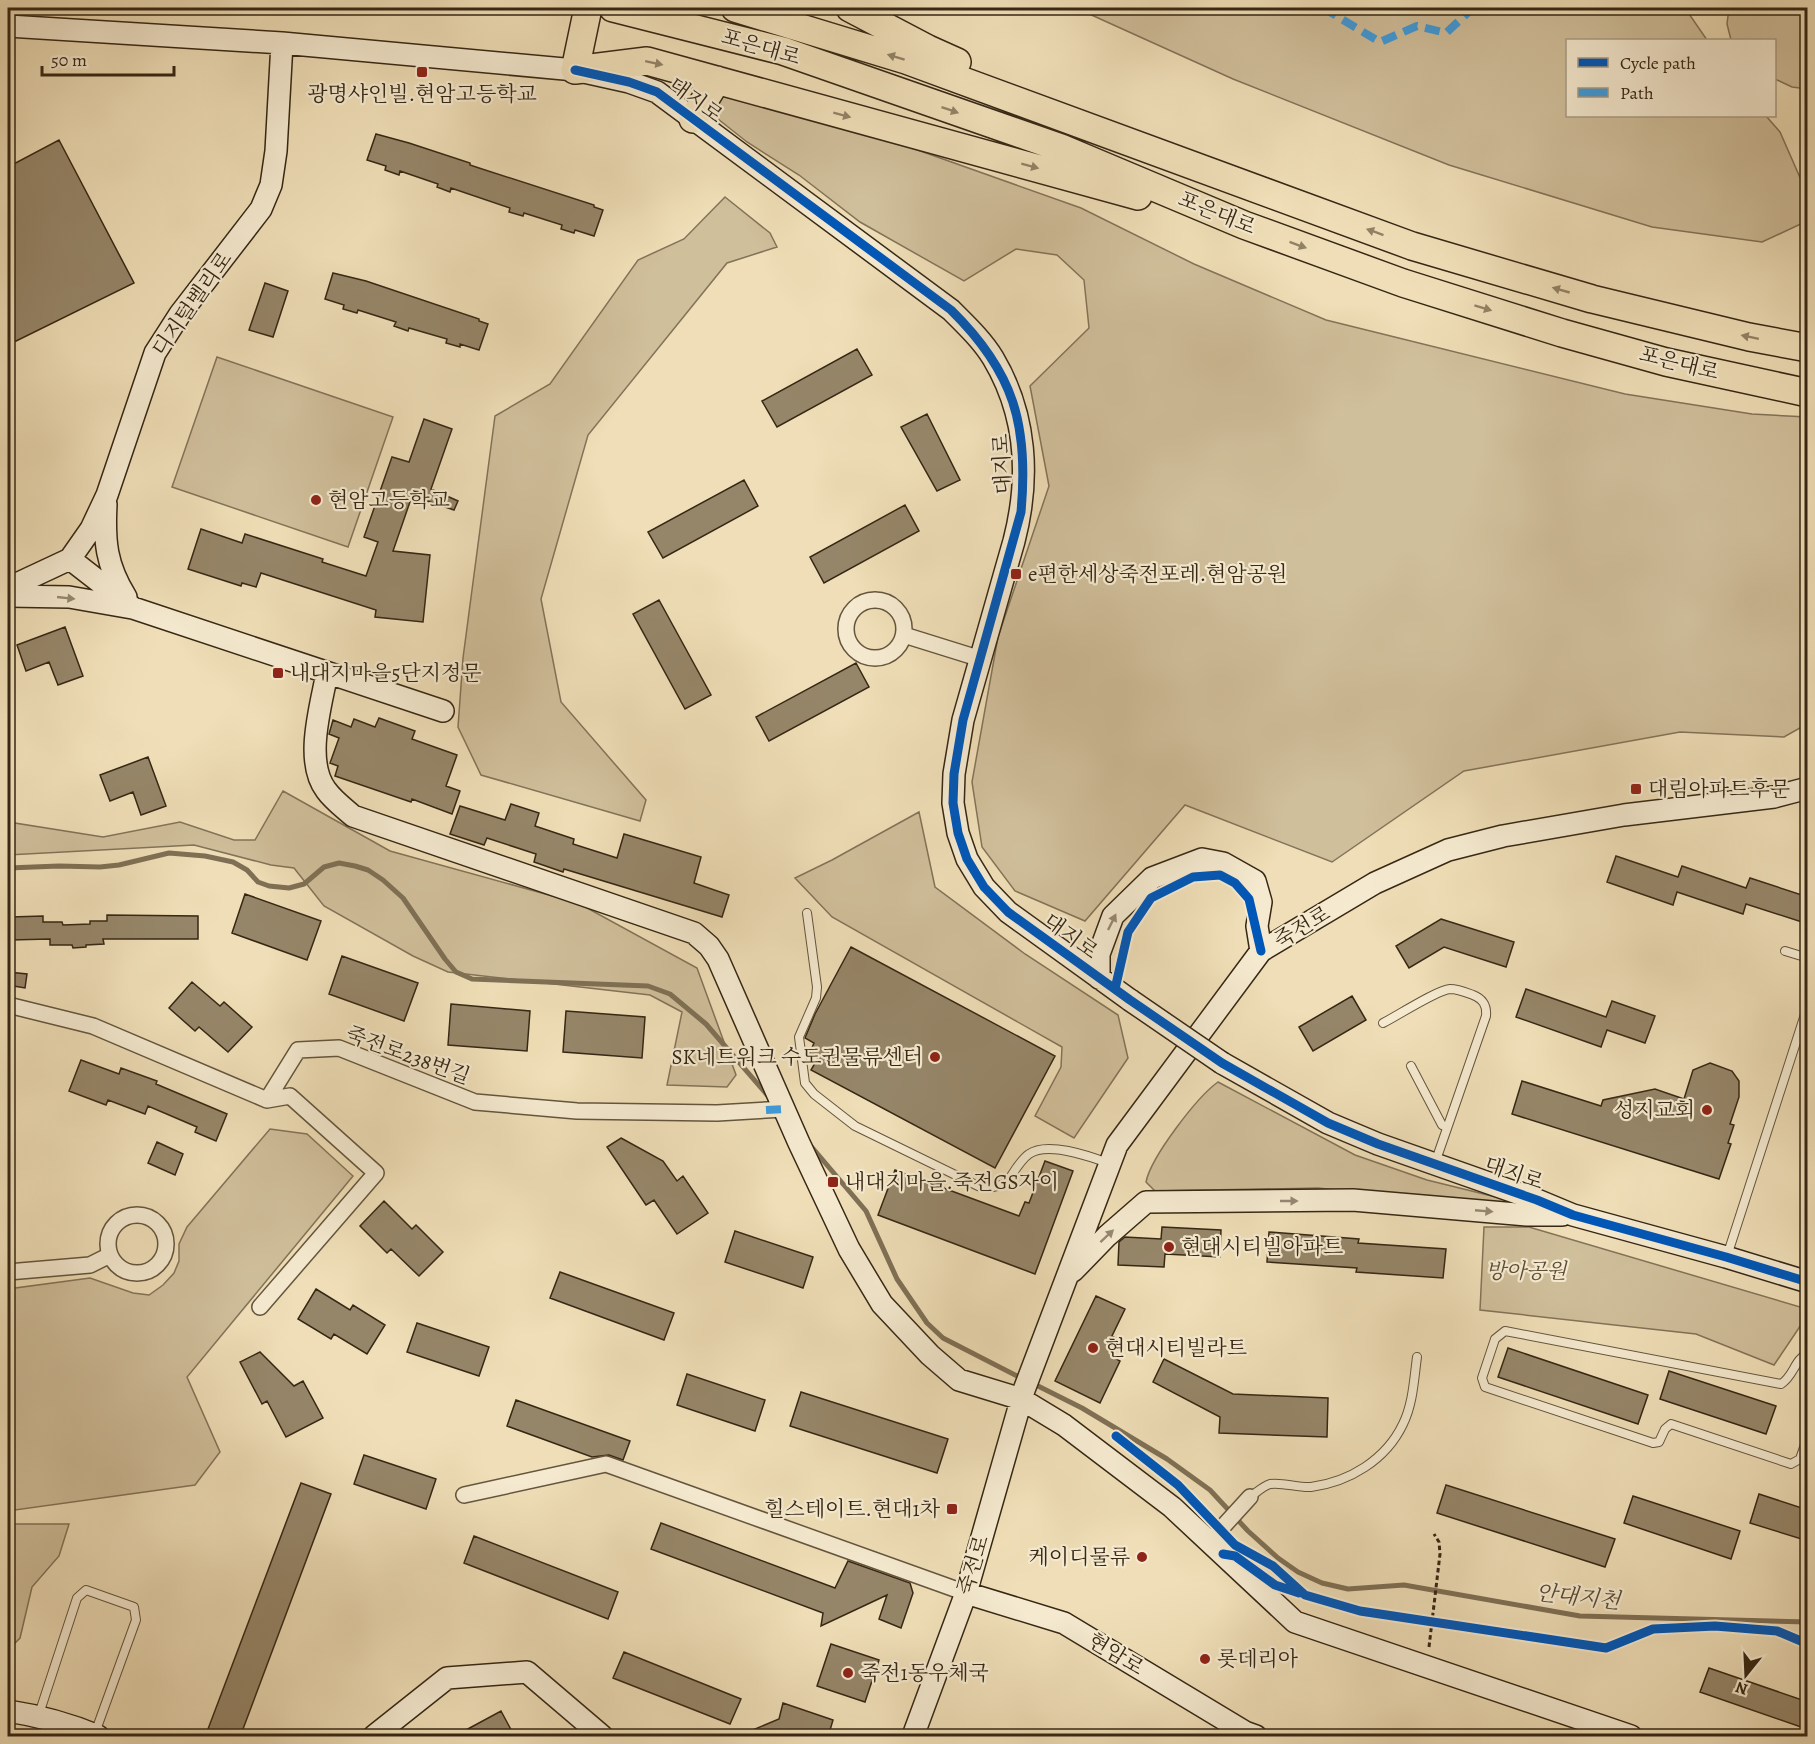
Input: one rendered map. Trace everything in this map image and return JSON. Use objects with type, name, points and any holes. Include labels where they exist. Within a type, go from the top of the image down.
[{"type":"highway","points":[[588,8],[575,70],[647,61],[1244,225]]},
{"type":"highway","name":"포은대로","points":[[735,8],[906,60],[1412,246],[1592,299],[1749,337],[1808,348]]},
{"type":"highway","points":[[850,8],[928,50],[1208,171]]},
{"type":"highway","name":"포은대로","points":[[623,10],[783,51],[1061,148],[1244,225],[1403,283],[1562,333],[1666,362],[1808,393]]},
{"type":"highway","points":[[693,118],[717,80]]},
{"type":"street","name":"대지로","points":[[8,26],[282,43],[575,70],[629,82],[657,92],[951,310],[975,333],[993,357],[1008,386],[1023,447],[1022,512],[963,720],[954,774],[953,803],[958,833],[967,859],[984,887],[1008,912],[1222,1063],[1328,1124],[1573,1215],[1808,1282]]},
{"type":"street","name":"디지털벨리로","points":[[8,588],[70,559],[91,529],[107,495],[155,353],[180,314],[261,209],[271,185],[276,151],[282,43]]},
{"type":"street","points":[[107,495],[106,546],[109,564],[116,582],[133,608]]},
{"type":"street","points":[[70,559],[133,608]]},
{"type":"street","points":[[8,596],[69,597],[133,608],[443,711]]},
{"type":"street","points":[[870,600],[889,603],[902,616],[905,626],[904,635],[901,644],[887,656],[868,665],[854,650],[846,634],[848,617],[861,604],[870,600]]},
{"type":"street","points":[[904,635],[981,659]]},
{"type":"street","points":[[327,673],[316,732],[315,765],[325,789],[353,816],[694,933],[709,946],[718,959],[778,1109],[799,1143],[849,1249],[882,1304],[930,1355],[959,1380],[1025,1387],[1064,1425],[1172,1507],[1295,1622],[1631,1737]]},
{"type":"street","name":"죽전로","points":[[913,1737],[966,1593],[1025,1387],[1117,1145],[1261,951],[1375,883],[1448,850],[1503,836],[1624,815],[1774,797],[1808,788]]},
{"type":"street","points":[[1099,978],[1099,954],[1113,916],[1152,878],[1202,859],[1224,863],[1254,881],[1262,902],[1257,926],[1261,951]]},
{"type":"street","points":[[8,1005],[93,1026],[267,1100],[290,1096],[376,1173],[260,1307]]},
{"type":"street","name":"죽전로238번길","points":[[267,1100],[298,1050],[339,1048],[475,1102],[577,1111],[717,1113],[778,1109]]},
{"type":"street","points":[[1066,1278],[1107,1236],[1146,1202],[1353,1200],[1527,1215],[1573,1215]]},
{"type":"street","points":[[8,1272],[90,1265],[110,1255]]},
{"type":"street","points":[[464,1495],[606,1464],[966,1593]]},
{"type":"street","points":[[1209,1542],[1250,1497]]},
{"type":"street","name":"현암로","points":[[966,1593],[1064,1623],[1256,1737]]},
{"type":"street","points":[[374,1737],[447,1678],[527,1672],[602,1737]]},
{"type":"street","points":[[8,1712],[38,1715],[73,1725],[96,1736]]},
{"type":"lane","points":[[807,913],[817,987],[816,998],[800,1037],[805,1083],[814,1094],[855,1126],[988,1188],[1006,1184],[1022,1160],[1039,1149],[1050,1148],[1109,1164]]},
{"type":"lane","points":[[1785,951],[1808,958]]},
{"type":"lane","points":[[1383,1023],[1446,990],[1459,990],[1478,997],[1487,1009],[1435,1165]]},
{"type":"lane","points":[[1726,1257],[1808,1005]]},
{"type":"lane","points":[[1411,1066],[1442,1125],[1446,1127]]},
{"type":"lane","points":[[1808,1353],[1799,1357],[1789,1379],[1781,1384],[1504,1331],[1495,1339],[1482,1378],[1485,1387],[1653,1443],[1659,1442],[1665,1429],[1671,1424],[1791,1464],[1800,1459],[1808,1436]]},
{"type":"lane","points":[[1250,1497],[1270,1484],[1309,1487],[1338,1482],[1371,1463],[1391,1443],[1404,1424],[1410,1405],[1417,1356]]},
{"type":"lane","points":[[38,1715],[77,1599],[86,1590],[134,1607],[136,1620],[96,1736]]},
{"type":"path","points":[[1428,1656],[1440,1554],[1439,1542],[1434,1534]]},
{"type":"green space","points":[[1076,8],[1685,8],[1706,39],[1566,39],[1566,117],[1767,117],[1780,132],[1805,189],[1805,222],[1762,242],[1652,227],[1449,165],[1233,79]]},
{"type":"green space","points":[[1729,8],[1807,8],[1807,89],[1792,87],[1776,79],[1776,39],[1731,39],[1727,24]]},
{"type":"green space","points":[[718,95],[881,137],[1081,208],[1194,264],[1326,320],[1625,394],[1752,414],[1807,417],[1807,724],[1784,737],[1680,732],[1464,771],[1332,862],[1185,805],[1085,921],[1015,891],[982,847],[972,782],[998,637],[1049,486],[1030,386],[1089,328],[1084,280],[1057,255],[1016,249],[964,281],[860,222],[799,175],[747,142],[708,111]]},
{"type":"green space","points":[[725,197],[770,233],[777,247],[727,263],[588,435],[541,599],[561,702],[646,800],[640,821],[481,775],[458,727],[463,658],[495,416],[550,384],[638,260],[684,239]]},
{"type":"green space","points":[[217,357],[393,417],[348,547],[172,487]]},
{"type":"green space","points":[[283,791],[390,851],[578,903],[697,968],[736,1075],[727,1087],[667,1085],[682,1012],[650,995],[448,972],[413,956],[324,906],[294,868],[271,865],[194,845],[8,855],[8,822],[103,837],[180,822],[234,840],[255,840]]},
{"type":"green space","points":[[919,812],[935,887],[1025,954],[1118,1015],[1128,1058],[1074,1138],[1035,1116],[1061,1067],[1062,1047],[832,917],[795,878]]},
{"type":"green space","points":[[1218,1082],[1355,1155],[1427,1180],[1506,1201],[1503,1203],[1468,1199],[1422,1199],[1318,1188],[1155,1191],[1146,1182],[1156,1158],[1187,1114]]},
{"type":"green space","points":[[270,1129],[307,1134],[353,1176],[187,1377],[220,1452],[195,1485],[8,1511],[8,1289],[90,1278],[133,1293],[149,1295],[174,1273],[179,1261],[179,1244],[187,1227]]},
{"type":"green space","name":"방아공원","points":[[1484,1227],[1529,1227],[1807,1309],[1807,1316],[1774,1365],[1696,1334],[1480,1310]]},
{"type":"green space","points":[[8,1524],[69,1524],[59,1556],[32,1587],[20,1638],[8,1650]]},
{"type":"building","points":[[376,134],[594,205],[603,210],[594,236],[575,230],[574,233],[561,229],[562,225],[524,213],[523,216],[509,212],[510,208],[451,188],[450,192],[437,187],[438,184],[400,171],[399,175],[385,170],[386,166],[367,160]]},
{"type":"building","points":[[59,140],[134,283],[8,345],[8,167]]},
{"type":"building","points":[[333,273],[366,281],[479,319],[488,324],[479,350],[460,344],[460,347],[446,343],[447,339],[409,328],[408,331],[394,326],[396,322],[358,310],[357,313],[343,309],[344,305],[325,299]]},
{"type":"building","points":[[265,283],[288,291],[273,337],[249,330]]},
{"type":"building","points":[[857,349],[872,375],[777,427],[762,401]]},
{"type":"building","points":[[927,414],[960,480],[937,491],[901,427]]},
{"type":"building","points":[[424,419],[452,429],[431,489],[458,501],[454,510],[412,496],[393,551],[430,555],[423,622],[375,617],[376,610],[261,573],[256,587],[242,583],[241,586],[188,569],[201,529],[242,543],[245,534],[323,559],[322,562],[366,576],[378,542],[364,537],[392,457],[409,462]]},
{"type":"building","points":[[744,480],[758,506],[663,558],[648,532]]},
{"type":"building","points":[[905,505],[919,531],[824,583],[810,557]]},
{"type":"building","points":[[659,600],[711,695],[685,709],[633,614]]},
{"type":"building","points":[[65,627],[83,676],[58,685],[49,662],[26,671],[17,645]]},
{"type":"building","points":[[856,663],[869,687],[769,741],[756,717]]},
{"type":"building","points":[[379,718],[415,731],[412,739],[457,755],[446,786],[460,791],[452,814],[412,799],[411,802],[335,776],[338,766],[330,763],[339,738],[329,734],[333,720],[351,727],[354,719],[375,727]]},
{"type":"building","points":[[148,757],[166,806],[141,815],[133,792],[110,801],[100,775]]},
{"type":"building","points":[[511,804],[539,813],[535,826],[574,839],[573,844],[617,858],[624,834],[701,857],[694,883],[729,895],[722,917],[564,869],[563,872],[534,862],[536,854],[487,838],[484,845],[450,834],[460,806],[505,820]]},
{"type":"building","points":[[1616,856],[1678,877],[1682,866],[1746,888],[1750,878],[1808,897],[1808,924],[1746,904],[1743,914],[1677,892],[1673,905],[1607,882]]},
{"type":"building","points":[[245,894],[321,921],[307,960],[232,933]]},
{"type":"building","points":[[107,915],[198,916],[198,939],[103,939],[104,944],[73,948],[72,945],[50,945],[50,939],[10,940],[10,917],[43,916],[43,922],[62,922],[63,925],[107,921]]},
{"type":"building","points":[[1441,919],[1514,942],[1506,967],[1444,947],[1409,968],[1396,946]]},
{"type":"building","name":"SK네트워크 수도권물류센터","points":[[851,947],[1055,1056],[995,1168],[811,1070],[818,1058],[809,1054],[814,1043],[805,1038],[815,1014]]},
{"type":"building","points":[[342,956],[418,983],[404,1021],[329,994]]},
{"type":"building","points":[[8,972],[27,974],[25,988],[8,985]]},
{"type":"building","points":[[192,982],[220,1006],[224,1002],[252,1027],[228,1052],[199,1027],[195,1031],[169,1008]]},
{"type":"building","points":[[1526,989],[1606,1017],[1612,1001],[1655,1016],[1645,1043],[1607,1030],[1601,1047],[1516,1017]]},
{"type":"building","points":[[1352,996],[1366,1020],[1313,1051],[1299,1027]]},
{"type":"building","points":[[451,1004],[530,1011],[527,1051],[448,1045]]},
{"type":"building","points":[[566,1011],[645,1017],[642,1058],[563,1052]]},
{"type":"building","points":[[81,1060],[119,1074],[121,1068],[157,1081],[156,1084],[227,1114],[216,1141],[195,1132],[197,1127],[148,1106],[145,1114],[108,1100],[106,1105],[69,1091]]},
{"type":"building","points":[[1710,1063],[1732,1071],[1739,1081],[1739,1097],[1730,1124],[1734,1125],[1728,1143],[1731,1144],[1719,1179],[1512,1114],[1522,1081],[1601,1106],[1603,1100],[1655,1089],[1684,1099],[1693,1070]]},
{"type":"building","points":[[621,1138],[663,1161],[677,1181],[683,1176],[708,1213],[677,1234],[654,1200],[646,1205],[607,1147]]},
{"type":"building","points":[[157,1142],[183,1154],[175,1175],[148,1163]]},
{"type":"building","points":[[1045,1161],[1073,1171],[1035,1274],[878,1215],[895,1170],[1019,1216],[1025,1202],[1029,1203]]},
{"type":"building","points":[[384,1201],[412,1229],[416,1225],[443,1252],[419,1276],[391,1249],[387,1253],[360,1226]]},
{"type":"building","name":"현대시티빌아파트","points":[[1162,1227],[1221,1230],[1220,1257],[1165,1254],[1164,1267],[1118,1265],[1119,1242],[1125,1237],[1161,1239]]},
{"type":"building","points":[[735,1231],[813,1257],[803,1288],[725,1262]]},
{"type":"building","points":[[1269,1232],[1359,1239],[1358,1243],[1446,1249],[1443,1278],[1356,1272],[1357,1268],[1267,1262]]},
{"type":"building","points":[[560,1272],[674,1313],[664,1340],[550,1298]]},
{"type":"building","points":[[316,1289],[350,1310],[353,1305],[385,1325],[367,1354],[334,1334],[331,1339],[298,1319]]},
{"type":"building","name":"현대시티빌라트","points":[[1096,1296],[1125,1309],[1112,1336],[1119,1340],[1111,1356],[1120,1361],[1100,1403],[1055,1381]]},
{"type":"building","points":[[417,1323],[489,1347],[479,1376],[407,1352]]},
{"type":"building","points":[[1508,1348],[1648,1395],[1638,1424],[1498,1377]]},
{"type":"building","points":[[260,1352],[294,1386],[303,1381],[323,1418],[286,1437],[267,1401],[262,1404],[240,1362]]},
{"type":"building","points":[[1164,1359],[1233,1394],[1328,1398],[1327,1437],[1219,1433],[1220,1417],[1153,1382]]},
{"type":"building","points":[[1669,1371],[1776,1406],[1766,1434],[1660,1399]]},
{"type":"building","points":[[687,1374],[765,1400],[755,1431],[677,1405]]},
{"type":"building","points":[[801,1392],[948,1439],[937,1473],[790,1426]]},
{"type":"building","points":[[516,1400],[630,1441],[623,1460],[609,1455],[592,1457],[507,1426]]},
{"type":"building","points":[[364,1455],[436,1479],[426,1509],[354,1484]]},
{"type":"building","points":[[301,1483],[331,1494],[240,1737],[205,1737]]},
{"type":"building","points":[[1446,1485],[1615,1539],[1605,1567],[1437,1513]]},
{"type":"building","points":[[1759,1494],[1808,1510],[1808,1541],[1750,1523]]},
{"type":"building","points":[[1633,1496],[1740,1531],[1731,1559],[1624,1523]]},
{"type":"building","points":[[661,1523],[835,1588],[848,1561],[910,1583],[913,1593],[901,1628],[879,1619],[887,1595],[821,1626],[823,1613],[651,1549]]},
{"type":"building","points":[[474,1536],[618,1592],[608,1619],[464,1563]]},
{"type":"building","name":"죽전1동우체국","points":[[831,1644],[879,1660],[865,1702],[817,1686]]},
{"type":"building","points":[[624,1652],[741,1699],[730,1724],[613,1678]]},
{"type":"building","points":[[1709,1668],[1808,1702],[1808,1718],[1804,1728],[1700,1692]]},
{"type":"building","points":[[783,1703],[833,1720],[828,1737],[736,1737],[779,1719]]},
{"type":"building","points":[[501,1711],[515,1737],[453,1737]]},
{"type":"waterway","points":[[8,868],[100,867],[119,865],[169,853],[205,856],[233,862],[247,870],[258,882],[269,886],[289,888],[304,884],[324,867],[339,863],[355,866],[368,870],[403,898],[456,972],[472,979],[648,986],[670,994],[706,1024],[769,1097]]},
{"type":"waterway","points":[[810,1145],[866,1211],[897,1279],[927,1323],[943,1338],[1023,1379]]},
{"type":"waterway","name":"안대지천","points":[[1032,1383],[1082,1408],[1167,1459],[1210,1490],[1248,1531],[1278,1558],[1298,1572],[1322,1583],[1348,1589],[1404,1585],[1580,1616],[1808,1622]]},
{"type":"marked path","points":[[1323,8],[1380,42],[1417,26],[1446,33],[1473,8]]},
{"type":"marked path","points":[[1565,8],[1574,10],[1589,8]]},
{"type":"marked path","points":[[766,1110],[784,1109]]},
{"type":"cycle path","points":[[575,70],[629,82],[657,92],[951,310],[990,355],[1003,378],[1013,402],[1019,426],[1023,481],[1021,512],[963,720],[954,774],[953,803],[958,833],[967,859],[984,887],[1008,912],[1222,1063],[1328,1123],[1378,1144],[1573,1215],[1808,1282]]},
{"type":"cycle path","points":[[1115,989],[1128,932],[1151,898],[1193,877],[1220,875],[1235,883],[1249,899],[1261,951]]},
{"type":"cycle path","points":[[1116,1436],[1178,1485],[1235,1545],[1273,1566],[1305,1595],[1360,1611],[1606,1648],[1653,1629],[1715,1626],[1777,1631],[1808,1644]]},
{"type":"cycle path","points":[[1223,1554],[1235,1556],[1275,1585],[1299,1593]]},
{"type":"place","name":"광명샤인빌.현암고등학교","points":[[422,72]]},
{"type":"place","name":"현암고등학교","points":[[316,500]]},
{"type":"place","name":"e편한세상죽전포레.현암공원","points":[[1016,574]]},
{"type":"place","name":"내대지마을5단지정문","points":[[278,673]]},
{"type":"place","name":"대림아파트후문","points":[[1636,789]]},
{"type":"place","name":"SK네트워크 수도권물류센터","points":[[935,1057]]},
{"type":"place","name":"성지교회","points":[[1707,1110]]},
{"type":"place","name":"내대지마을.죽전GS자이","points":[[833,1182]]},
{"type":"place","name":"현대시티빌아파트","points":[[1169,1247]]},
{"type":"place","name":"현대시티빌라트","points":[[1093,1348]]},
{"type":"place","name":"힐스테이트.현대1차","points":[[952,1509]]},
{"type":"place","name":"케이디물류","points":[[1142,1557]]},
{"type":"place","name":"롯데리아","points":[[1205,1659]]},
{"type":"place","name":"죽전1동우체국","points":[[848,1673]]}]
